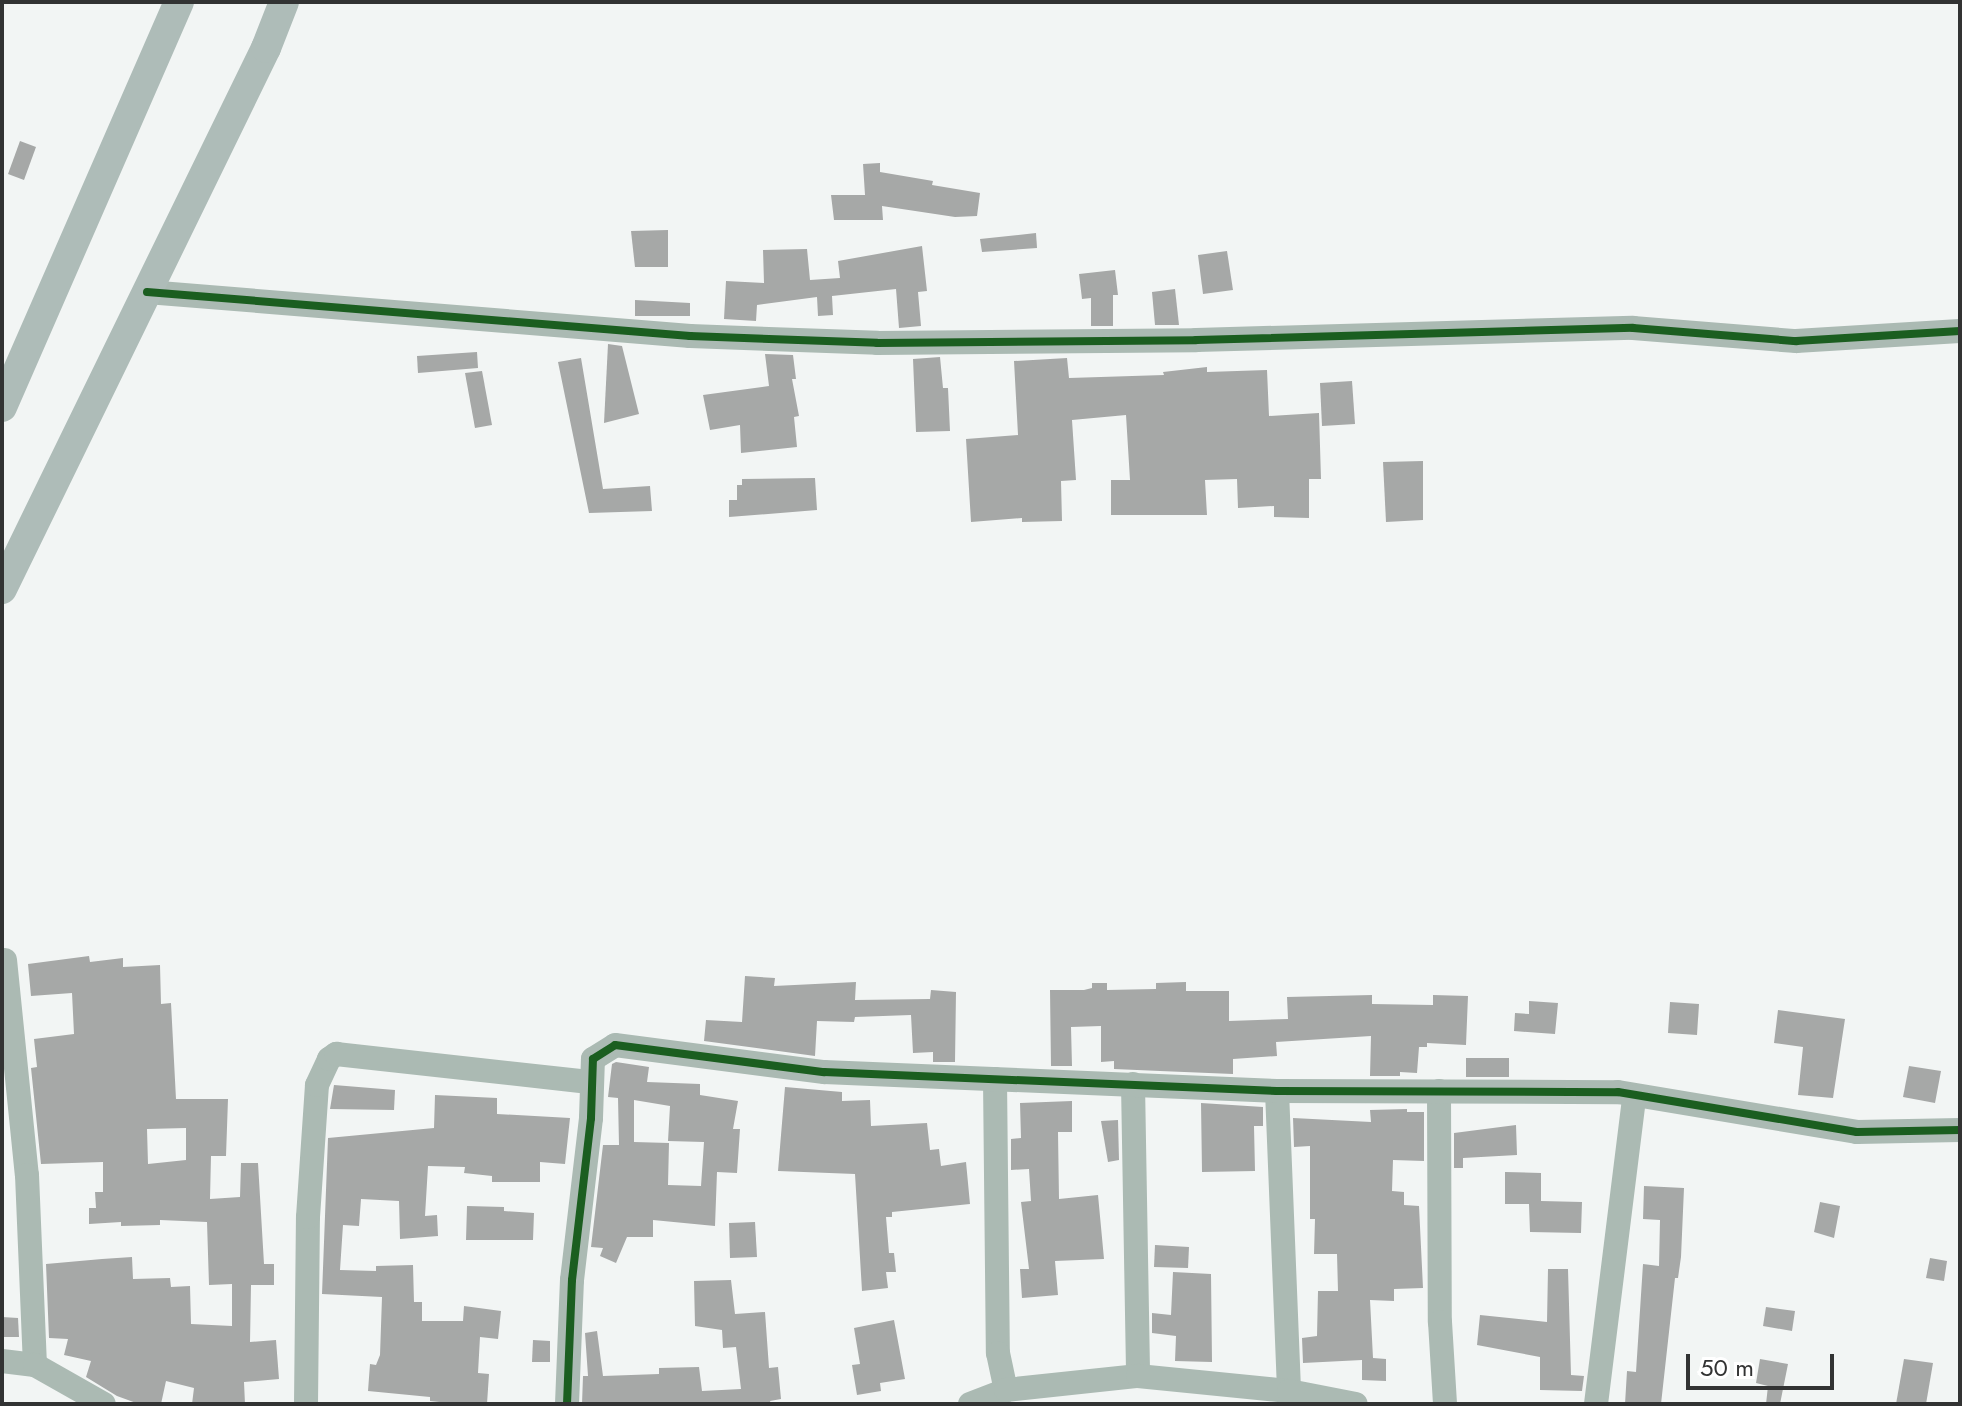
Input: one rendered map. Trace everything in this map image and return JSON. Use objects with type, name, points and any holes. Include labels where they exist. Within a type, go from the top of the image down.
[{"type":"main road","points":[[2,407],[179,2]]},
{"type":"main road","points":[[2,589],[266,48],[284,2]]},
{"type":"street","points":[[147,292],[690,336],[877,343],[1196,340],[1633,328],[1796,341],[1960,331]]},
{"type":"street","points":[[5,960],[27,1175],[35,1365]]},
{"type":"street","points":[[567,1404],[572,1280],[591,1118],[593,1059],[615,1045],[824,1072],[1277,1091],[1618,1092],[1857,1132],[1960,1130]]},
{"type":"street","points":[[306,1404],[308,1217],[317,1085],[329,1059],[336,1054],[591,1082]]},
{"type":"street","points":[[995,1079],[998,1353],[1006,1390]]},
{"type":"street","points":[[1133,1084],[1138,1376]]},
{"type":"street","points":[[1277,1091],[1289,1391]]},
{"type":"street","points":[[1439,1091],[1440,1322],[1445,1404]]},
{"type":"street","points":[[1596,1404],[1634,1097]]},
{"type":"street","points":[[2,1361],[35,1365],[104,1404]]},
{"type":"street","points":[[970,1404],[1006,1390],[1138,1376],[1289,1391],[1356,1404]]},
{"type":"building","points":[[20,141],[36,147],[24,180],[8,174]]},
{"type":"building","points":[[880,163],[880,172],[980,193],[977,216],[955,217],[882,206],[883,220],[834,220],[831,195],[865,195],[863,164]]},
{"type":"building","points":[[668,230],[668,267],[635,267],[631,231]]},
{"type":"building","points":[[1036,233],[1037,248],[982,252],[980,239]]},
{"type":"building","points":[[922,246],[927,291],[918,292],[921,326],[899,328],[896,289],[832,296],[833,315],[818,316],[817,297],[757,305],[756,321],[724,319],[726,281],[764,283],[763,250],[807,249],[810,280],[840,278],[838,261]]},
{"type":"building","points":[[1227,251],[1233,290],[1203,294],[1198,255]]},
{"type":"building","points":[[1115,270],[1118,295],[1113,295],[1113,326],[1091,326],[1091,298],[1082,299],[1079,274]]},
{"type":"building","points":[[1175,289],[1179,325],[1155,325],[1152,292]]},
{"type":"building","points":[[635,300],[690,303],[690,316],[635,316]]},
{"type":"building","points":[[608,344],[622,346],[639,414],[604,423]]},
{"type":"building","points":[[477,352],[478,368],[418,373],[417,356]]},
{"type":"building","points":[[765,354],[793,355],[796,379],[792,379],[799,416],[794,417],[797,447],[741,453],[740,425],[710,430],[703,395],[769,386]]},
{"type":"building","points":[[940,357],[943,388],[948,388],[950,431],[916,432],[913,359]]},
{"type":"building","points":[[581,358],[603,489],[650,486],[652,511],[589,513],[558,362]]},
{"type":"building","points":[[1067,358],[1069,378],[1164,375],[1163,372],[1207,367],[1207,372],[1267,370],[1269,416],[1319,413],[1321,479],[1309,479],[1309,518],[1274,517],[1274,506],[1238,508],[1237,479],[1205,480],[1207,515],[1111,515],[1111,480],[1130,480],[1126,415],[1072,420],[1076,480],[1061,481],[1062,521],[1022,522],[1022,518],[971,522],[966,439],[1018,435],[1014,361]]},
{"type":"building","points":[[482,371],[492,425],[475,428],[465,373]]},
{"type":"building","points":[[1352,381],[1355,424],[1322,426],[1320,383]]},
{"type":"building","points":[[1423,461],[1423,520],[1386,522],[1383,462]]},
{"type":"building","points":[[815,478],[817,510],[729,517],[729,500],[737,500],[737,485],[742,485],[742,479]]},
{"type":"building","points":[[89,956],[90,962],[123,958],[123,967],[160,965],[161,1004],[171,1003],[176,1099],[228,1099],[226,1156],[211,1156],[210,1199],[240,1197],[241,1163],[258,1163],[264,1264],[274,1264],[274,1285],[251,1285],[250,1342],[276,1340],[279,1379],[244,1382],[245,1404],[192,1404],[194,1388],[166,1381],[161,1404],[139,1404],[117,1396],[86,1377],[91,1361],[64,1355],[68,1339],[49,1338],[46,1264],[132,1257],[133,1279],[170,1278],[171,1287],[190,1286],[191,1324],[232,1326],[232,1284],[209,1285],[207,1222],[160,1220],[160,1225],[121,1226],[121,1222],[89,1224],[89,1208],[96,1208],[95,1192],[103,1192],[103,1162],[41,1164],[31,1068],[37,1067],[34,1039],[74,1034],[72,993],[31,996],[28,964]],"holes":[[[186,1128],[186,1160],[148,1164],[147,1129]]]},
{"type":"building","points":[[745,976],[775,978],[774,986],[856,982],[855,1000],[930,999],[931,990],[956,992],[955,1062],[933,1062],[933,1052],[913,1053],[911,1015],[855,1017],[854,1022],[817,1021],[815,1056],[704,1041],[706,1020],[742,1022]]},
{"type":"building","points":[[1186,982],[1186,991],[1229,991],[1229,1021],[1288,1019],[1287,997],[1372,995],[1372,1004],[1433,1005],[1433,995],[1468,996],[1466,1045],[1427,1043],[1427,1047],[1419,1047],[1417,1073],[1400,1072],[1400,1076],[1370,1076],[1371,1036],[1276,1042],[1277,1056],[1233,1059],[1233,1074],[1114,1069],[1114,1061],[1101,1062],[1101,1026],[1071,1027],[1072,1066],[1051,1066],[1050,990],[1084,990],[1092,988],[1092,983],[1107,983],[1107,990],[1156,989],[1156,983]]},
{"type":"building","points":[[1529,1001],[1558,1003],[1555,1034],[1514,1031],[1515,1013],[1529,1014]]},
{"type":"building","points":[[1670,1002],[1699,1004],[1697,1035],[1668,1033]]},
{"type":"building","points":[[1778,1010],[1845,1019],[1833,1098],[1798,1095],[1803,1047],[1774,1043]]},
{"type":"building","points":[[1466,1058],[1509,1058],[1509,1077],[1466,1077]]},
{"type":"building","points":[[612,1064],[649,1067],[647,1082],[700,1084],[700,1095],[738,1101],[733,1129],[740,1129],[737,1173],[717,1172],[715,1226],[653,1220],[653,1237],[627,1237],[616,1263],[600,1256],[603,1248],[591,1247],[603,1145],[619,1145],[618,1098],[608,1097]],"holes":[[[634,1100],[670,1106],[668,1141],[704,1142],[701,1186],[668,1185],[669,1143],[634,1142]]]},
{"type":"building","points":[[1909,1066],[1941,1071],[1935,1103],[1903,1097]]},
{"type":"building","points":[[334,1085],[395,1090],[394,1110],[330,1109]]},
{"type":"building","points":[[785,1087],[842,1092],[842,1101],[870,1100],[871,1126],[927,1123],[930,1150],[939,1149],[941,1166],[966,1162],[970,1204],[892,1212],[892,1217],[886,1217],[889,1253],[894,1253],[896,1272],[886,1272],[888,1288],[862,1291],[855,1174],[778,1171]]},
{"type":"building","points":[[435,1095],[497,1098],[497,1114],[570,1118],[565,1164],[540,1162],[540,1182],[492,1182],[492,1176],[464,1173],[465,1167],[428,1166],[425,1216],[437,1215],[438,1236],[400,1239],[399,1201],[361,1199],[359,1226],[343,1225],[340,1270],[376,1271],[376,1266],[413,1265],[414,1302],[422,1302],[422,1321],[463,1321],[464,1306],[501,1311],[498,1339],[480,1337],[478,1373],[489,1374],[487,1404],[430,1401],[430,1397],[368,1391],[370,1364],[376,1365],[380,1355],[382,1297],[322,1294],[328,1138],[434,1128]]},
{"type":"building","points":[[1072,1101],[1072,1132],[1058,1132],[1059,1199],[1098,1195],[1104,1259],[1055,1261],[1058,1295],[1022,1298],[1020,1269],[1029,1269],[1021,1202],[1031,1201],[1029,1169],[1011,1170],[1011,1139],[1021,1138],[1020,1103]]},
{"type":"building","points":[[1201,1103],[1263,1107],[1263,1126],[1254,1126],[1255,1171],[1202,1172]]},
{"type":"building","points":[[1407,1109],[1407,1112],[1424,1112],[1424,1161],[1393,1160],[1392,1191],[1404,1192],[1404,1205],[1419,1206],[1423,1288],[1394,1289],[1394,1301],[1370,1300],[1373,1358],[1386,1359],[1386,1381],[1362,1380],[1362,1360],[1303,1363],[1302,1338],[1317,1336],[1318,1291],[1338,1291],[1337,1254],[1314,1254],[1315,1219],[1310,1219],[1310,1146],[1294,1147],[1293,1118],[1371,1122],[1370,1110]]},
{"type":"building","points":[[1118,1120],[1119,1160],[1108,1162],[1101,1121]]},
{"type":"building","points":[[1516,1125],[1517,1155],[1463,1158],[1463,1168],[1454,1168],[1454,1133]]},
{"type":"building","points":[[1505,1172],[1541,1173],[1541,1201],[1582,1202],[1581,1233],[1530,1232],[1529,1204],[1505,1204]]},
{"type":"building","points":[[1644,1186],[1684,1188],[1681,1257],[1678,1278],[1675,1278],[1661,1404],[1625,1404],[1627,1371],[1636,1372],[1643,1264],[1659,1266],[1660,1220],[1643,1219]]},
{"type":"building","points":[[1820,1202],[1840,1206],[1834,1238],[1814,1232]]},
{"type":"building","points":[[467,1206],[504,1207],[504,1211],[534,1213],[533,1240],[466,1240]]},
{"type":"building","points":[[755,1222],[757,1257],[730,1258],[729,1223]]},
{"type":"building","points":[[1155,1245],[1189,1247],[1188,1268],[1154,1267]]},
{"type":"building","points":[[1930,1258],[1947,1261],[1944,1281],[1926,1278]]},
{"type":"building","points":[[1548,1269],[1568,1269],[1571,1375],[1584,1376],[1582,1391],[1540,1390],[1540,1357],[1477,1345],[1480,1315],[1547,1322]]},
{"type":"building","points":[[1173,1272],[1211,1274],[1212,1362],[1175,1361],[1176,1336],[1152,1333],[1152,1313],[1171,1315]]},
{"type":"building","points":[[731,1280],[735,1314],[765,1312],[769,1368],[778,1367],[781,1399],[770,1401],[771,1404],[582,1404],[583,1376],[588,1376],[585,1333],[597,1331],[603,1376],[659,1374],[659,1368],[699,1367],[702,1391],[741,1389],[736,1347],[723,1348],[722,1330],[695,1326],[694,1281]]},
{"type":"building","points":[[1766,1307],[1795,1311],[1792,1331],[1763,1326]]},
{"type":"building","points":[[2,1317],[18,1318],[19,1337],[2,1337]]},
{"type":"building","points":[[894,1320],[905,1379],[880,1383],[881,1391],[857,1395],[852,1365],[860,1364],[854,1328]]},
{"type":"building","points":[[533,1340],[550,1341],[550,1362],[532,1362]]},
{"type":"building","points":[[1760,1359],[1788,1364],[1780,1404],[1766,1404],[1768,1386],[1756,1383]]},
{"type":"building","points":[[1904,1359],[1933,1363],[1926,1404],[1896,1404]]},
{"type":"cycle path","points":[[147,292],[690,336],[877,343],[1196,340],[1633,328],[1796,341],[1960,331]]},
{"type":"cycle path","points":[[567,1404],[572,1280],[591,1118],[593,1059],[615,1045],[824,1072],[1277,1091],[1618,1092],[1857,1132],[1960,1130]]}]
